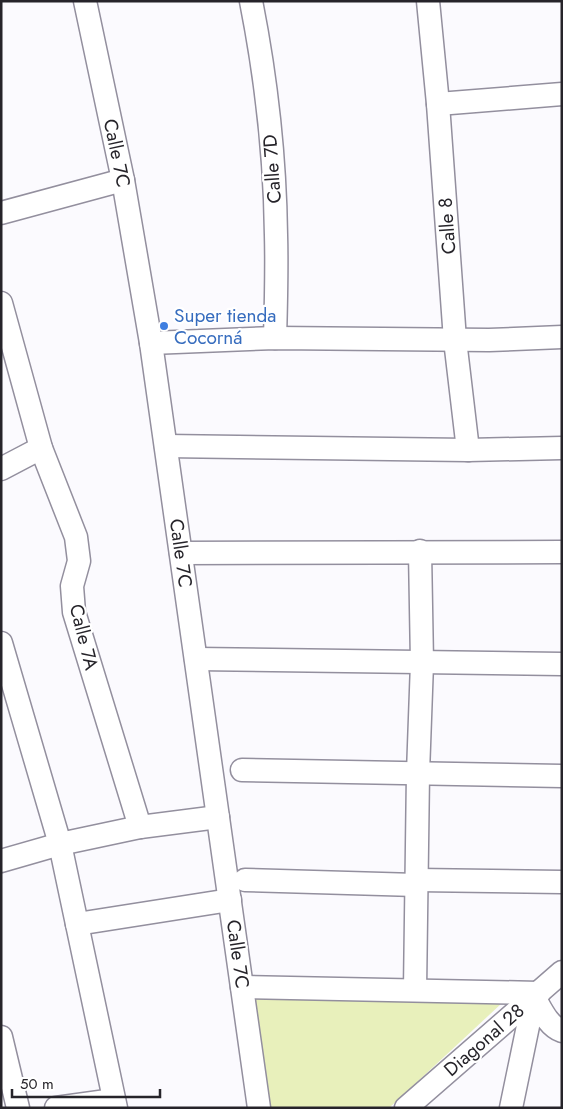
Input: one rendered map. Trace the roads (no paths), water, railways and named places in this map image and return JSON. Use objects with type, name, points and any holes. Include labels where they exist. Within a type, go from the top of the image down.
[{"type":"street","name":"Calle 7C","points":[[85,1],[123,180],[151,343],[259,1108]]},
{"type":"street","name":"Calle 7D","points":[[250,1],[256,29],[270,131],[276,234],[275,338]]},
{"type":"street","name":"Calle 8","points":[[428,1],[438,104],[455,340],[468,450]]},
{"type":"street","points":[[438,104],[562,94]]},
{"type":"street","points":[[1,214],[123,180]]},
{"type":"street","name":"Calle 7A","points":[[1,303],[41,448],[76,537],[79,561],[72,586],[74,612],[140,827]]},
{"type":"street","points":[[151,343],[275,338],[525,340],[562,337]]},
{"type":"street","points":[[166,446],[468,450],[562,448]]},
{"type":"street","points":[[1,468],[41,448]]},
{"type":"street","points":[[415,990],[418,773],[422,663],[420,551]]},
{"type":"street","points":[[181,553],[562,552]]},
{"type":"street","points":[[2,647],[60,844],[115,1104],[56,1108]]},
{"type":"street","points":[[196,659],[562,664]]},
{"type":"street","points":[[242,770],[562,776]]},
{"type":"street","points":[[1,861],[60,844],[140,827],[218,817]]},
{"type":"street","points":[[245,880],[417,883],[562,882]]},
{"type":"street","points":[[77,924],[230,900]]},
{"type":"street","name":"Diagonal 28","points":[[406,1108],[562,972]]},
{"type":"street","points":[[242,987],[415,990],[536,995]]},
{"type":"street","points":[[536,995],[547,1019],[558,1030],[562,1031]]},
{"type":"street","points":[[511,1108],[536,995]]},
{"type":"street","points":[[1,1037],[18,1108]]},
{"type":"place","name":"Super tienda Cocorná","points":[[164,326]]}]
